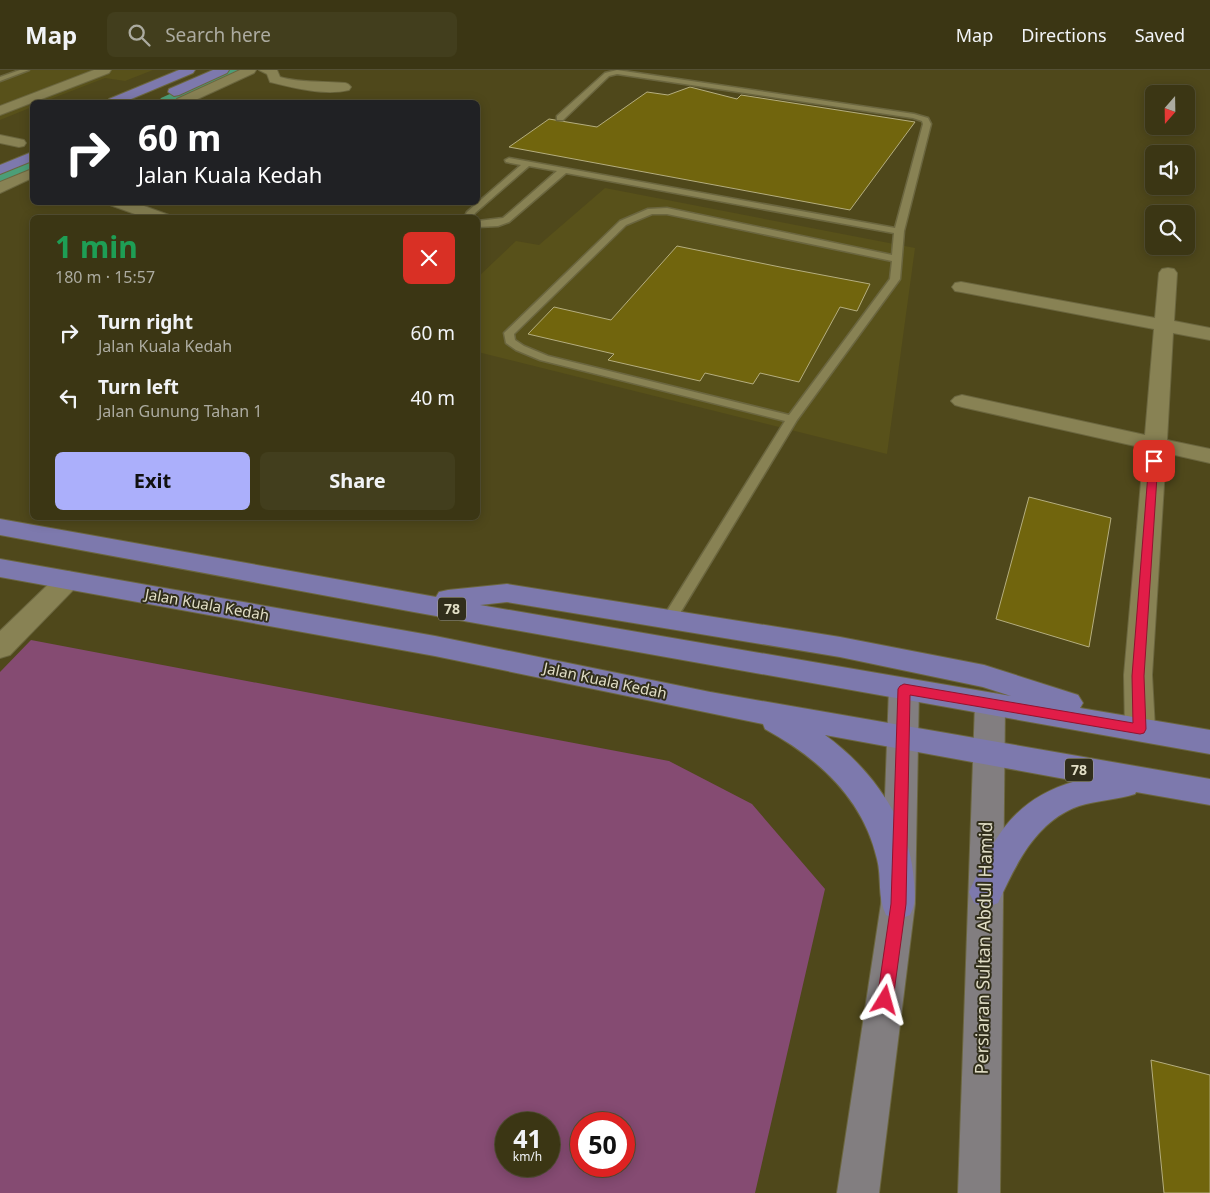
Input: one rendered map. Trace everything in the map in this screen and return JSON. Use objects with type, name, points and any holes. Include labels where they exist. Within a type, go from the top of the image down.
[{"type":"main road","points":[[119,100],[190,70]]},
{"type":"main road","points":[[160,98],[222,70]]},
{"type":"main road","points":[[0,152],[30,138]]},
{"type":"main road","points":[[0,170],[30,157]]},
{"type":"main road","name":"78","points":[[0,527],[414,603],[1210,742]]},
{"type":"main road","name":"Jalan Kuala Kedah","points":[[0,568],[435,646],[752,710],[989,754],[1210,792]]},
{"type":"main road","points":[[414,603],[507,593],[840,647],[984,676],[1140,729]]},
{"type":"main road","points":[[858,1193],[898,904],[904,689]]},
{"type":"main road","name":"Persiaran Sultan Abdul Hamid","points":[[979,1193],[990,704]]},
{"type":"main road","points":[[752,710],[791,728],[827,753],[858,783],[882,820],[890,844],[895,860],[898,904]]},
{"type":"main road","points":[[986,892],[1005,850],[1031,817],[1069,795],[1116,784],[1168,786]]},
{"type":"street","points":[[0,111],[105,70]]},
{"type":"street","points":[[186,100],[250,70]]},
{"type":"street","points":[[265,70],[272,72],[274,79],[287,82],[317,87],[344,87]]},
{"type":"street","points":[[0,139],[18,143]]},
{"type":"street","points":[[5,186],[30,174]]},
{"type":"street","points":[[5,186],[30,187]]},
{"type":"street","points":[[125,205],[154,215]]},
{"type":"street","points":[[1140,729],[1138,676],[1168,273]]},
{"type":"street","points":[[961,287],[1210,334]]},
{"type":"street","points":[[962,401],[1210,456]]},
{"type":"street","points":[[0,648],[68,580]]},
{"type":"lane","points":[[0,79],[26,70]]},
{"type":"lane","points":[[560,118],[607,74],[612,72],[914,116],[925,120],[927,124],[899,231],[896,278],[792,419],[669,619]]},
{"type":"lane","points":[[509,160],[899,231]]},
{"type":"lane","points":[[480,204],[528,163]]},
{"type":"lane","points":[[480,224],[498,223],[506,220],[565,170]]},
{"type":"lane","points":[[470,215],[479,205]]},
{"type":"lane","points":[[792,419],[544,358],[520,348],[510,341],[509,333],[623,223],[651,211],[667,211],[896,259]]},
{"type":"shaded area","points":[[28,70],[153,70],[125,81],[105,78],[48,100],[30,100],[30,108],[0,120],[0,80]]},
{"type":"shaded area","points":[[605,188],[915,248],[887,454],[480,352],[480,275],[516,241],[539,245]]},
{"type":"shaded area","points":[[31,640],[669,761],[752,804],[825,889],[755,1193],[0,1193],[0,672]]},
{"type":"building","points":[[690,87],[737,99],[741,95],[915,122],[850,210],[509,147],[549,119],[597,127],[647,92],[668,95]]},
{"type":"building","points":[[677,246],[870,284],[857,311],[840,307],[799,382],[760,373],[753,384],[705,373],[700,381],[608,360],[614,354],[528,334],[554,307],[611,320]]},
{"type":"building","points":[[1029,497],[1111,518],[1089,647],[996,619]]},
{"type":"building","points":[[1151,1060],[1210,1075],[1210,1193],[1164,1193]]},
{"type":"waterway","points":[[171,100],[237,70]]},
{"type":"waterway","points":[[0,179],[30,165]]},
{"type":"route","points":[[885,1000],[898,904],[904,689],[1140,729],[1138,676],[1154,461]]}]
